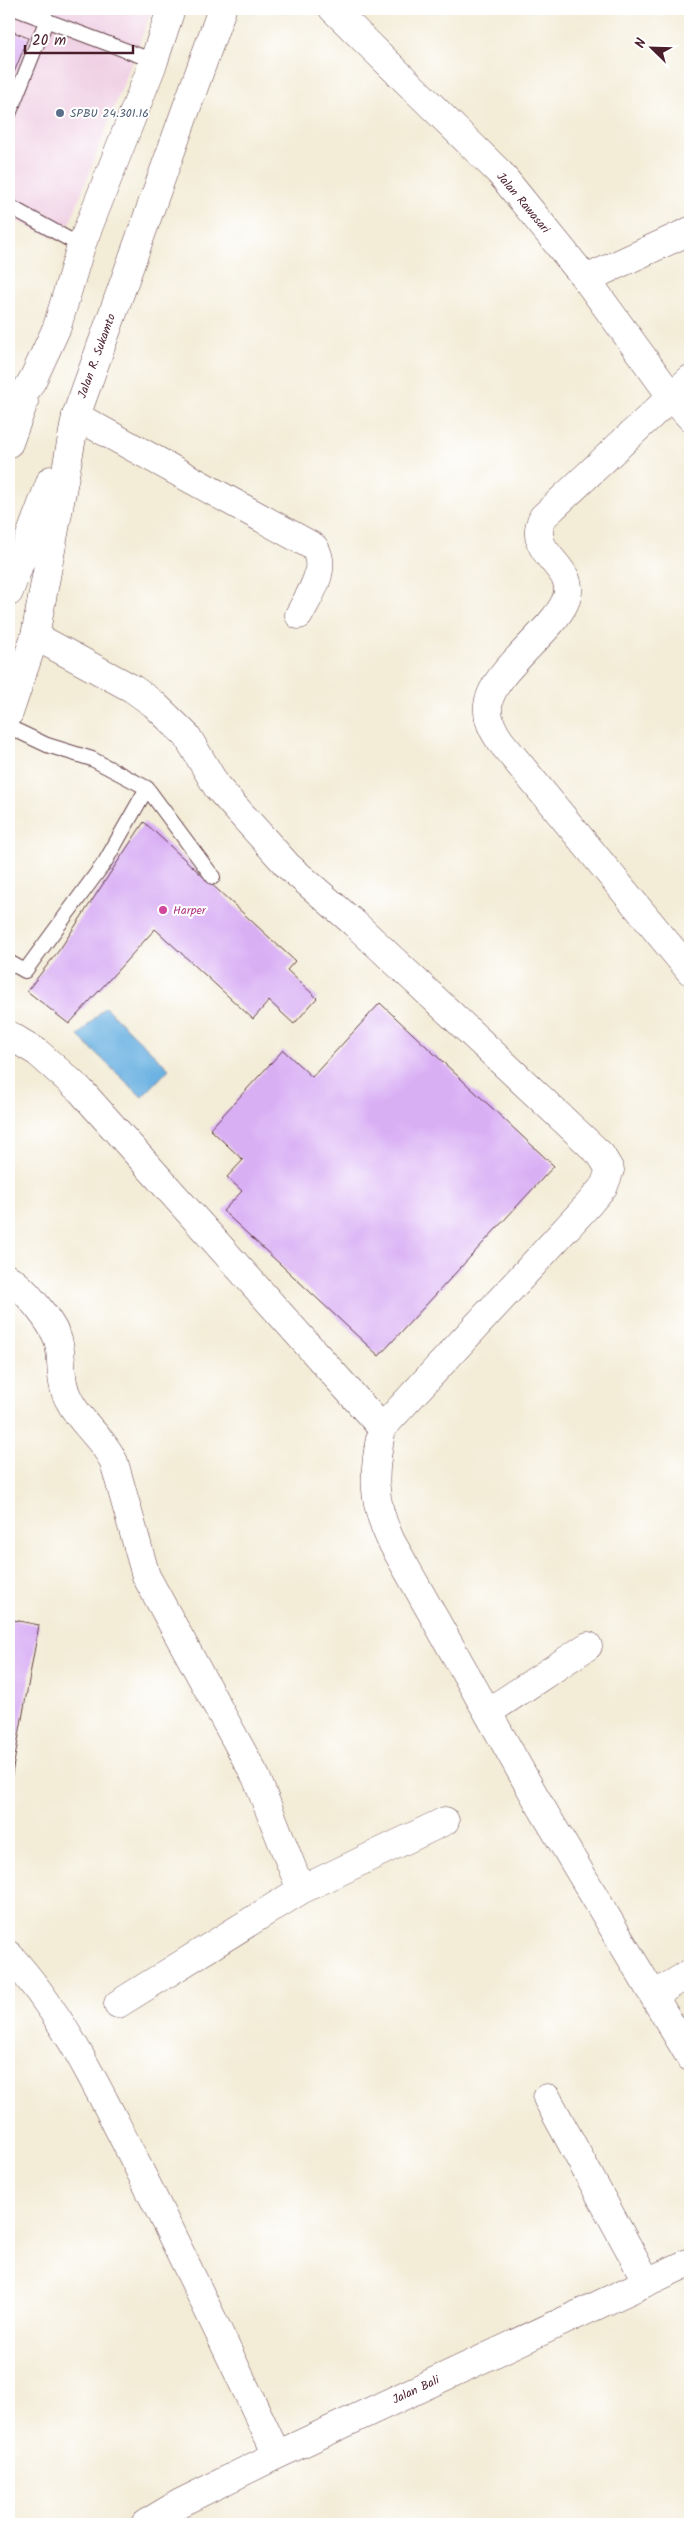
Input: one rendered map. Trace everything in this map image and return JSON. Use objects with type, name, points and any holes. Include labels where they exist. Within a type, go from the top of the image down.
[{"type":"main road","points":[[9,443],[33,378],[57,326],[80,246],[154,61],[171,9]]},
{"type":"main road","name":"Jalan R. Sukamto","points":[[9,713],[35,636],[76,416],[222,9]]},
{"type":"main road","name":"Jalan Rawasari","points":[[333,9],[500,173],[586,278],[681,387],[690,417]]},
{"type":"main road","points":[[586,278],[690,231]]},
{"type":"main road","points":[[9,418],[33,378]]},
{"type":"main road","points":[[681,387],[543,517],[538,531],[538,539],[542,548],[564,574],[568,592],[561,610],[498,684],[488,706],[491,727],[501,742],[690,971]]},
{"type":"main road","points":[[9,592],[76,416],[314,547],[320,561],[317,579],[299,615]]},
{"type":"main road","points":[[35,636],[133,689],[159,708],[187,736],[217,787],[288,866],[354,923],[601,1155],[610,1170],[604,1186],[588,1205],[382,1428],[374,1478],[375,1496],[380,1518],[537,1800],[690,2057]]},
{"type":"main road","points":[[9,1035],[37,1052],[81,1091],[382,1428]]},
{"type":"main road","points":[[9,1279],[24,1290],[57,1336],[61,1378],[69,1401],[111,1455],[146,1576],[256,1777],[302,1890]]},
{"type":"main road","points":[[488,1712],[588,1646]]},
{"type":"main road","points":[[118,2004],[302,1890],[445,1821]]},
{"type":"main road","points":[[9,1955],[28,1976],[79,2050],[193,2278],[277,2455]]},
{"type":"main road","points":[[654,1995],[690,1973]]},
{"type":"main road","points":[[547,2098],[647,2282]]},
{"type":"main road","name":"Jalan Bali","points":[[145,2524],[180,2503],[277,2455],[690,2262]]},
{"type":"lane","points":[[16,9],[47,19],[154,61]]},
{"type":"lane","points":[[9,114],[47,19]]},
{"type":"lane","points":[[9,206],[80,246]]},
{"type":"lane","points":[[9,727],[47,745],[92,759],[147,788],[213,877]]},
{"type":"lane","points":[[9,962],[25,971],[104,862],[147,788]]},
{"type":"shaded area","name":"SPBU 24.301.16","points":[[9,9],[152,9],[63,241],[9,218]]},
{"type":"water","points":[[105,1007],[169,1069],[142,1097],[78,1036]]},
{"type":"building","points":[[9,30],[28,38],[9,85]]},
{"type":"building","name":"Harper","points":[[144,822],[295,961],[287,970],[317,998],[294,1024],[269,1001],[253,1019],[155,929],[69,1024],[27,991],[60,949]]},
{"type":"building","points":[[380,1003],[554,1166],[379,1356],[223,1211],[242,1191],[227,1177],[243,1160],[210,1129],[283,1050],[312,1077]]},
{"type":"building","points":[[9,1619],[39,1625],[10,1785],[9,1785]]},
{"type":"place","name":"SPBU 24.301.16","points":[[60,113]]},
{"type":"place","name":"Harper","points":[[163,910]]}]
